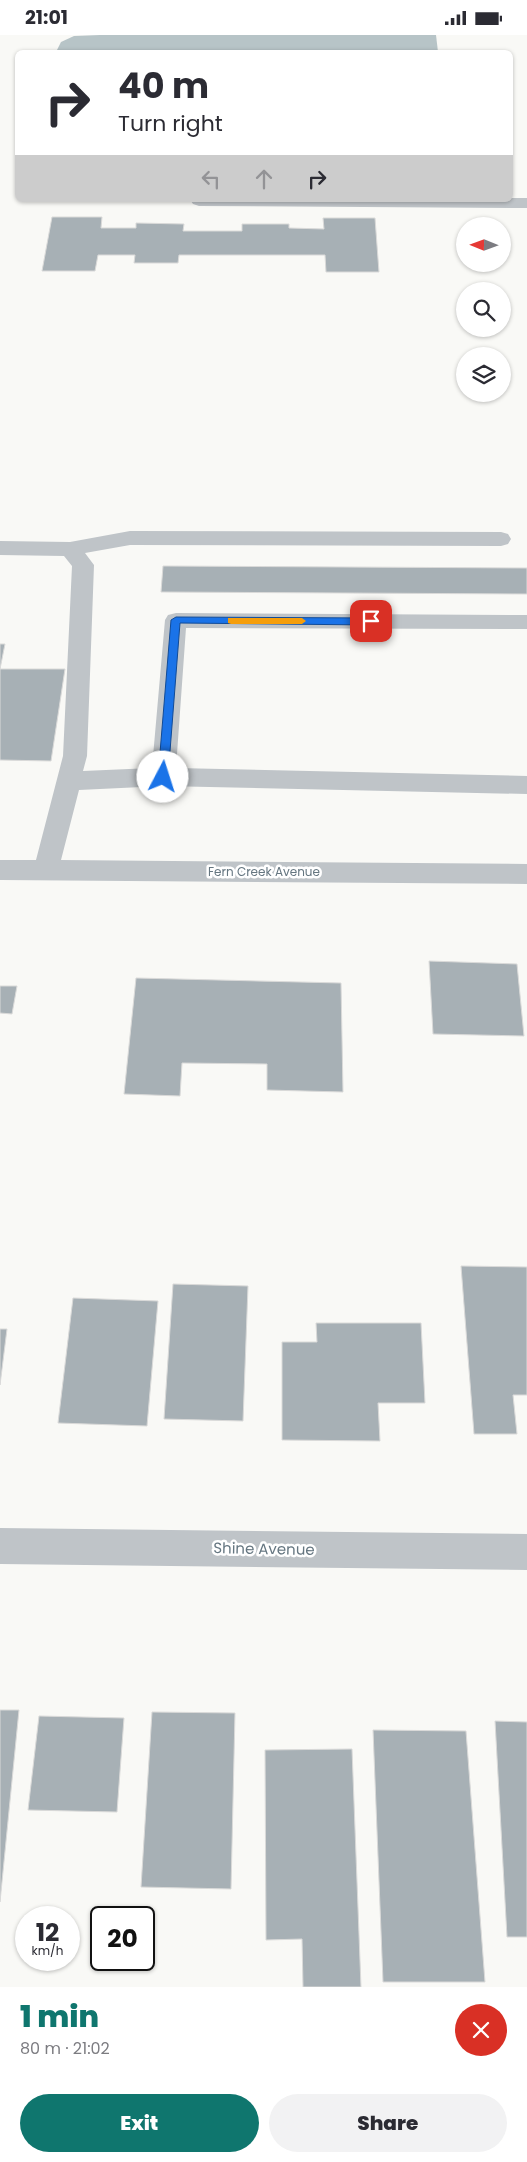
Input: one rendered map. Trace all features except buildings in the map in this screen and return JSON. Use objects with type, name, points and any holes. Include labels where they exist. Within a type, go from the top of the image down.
[{"type":"street","points":[[363,202],[527,203]]},
{"type":"street","points":[[0,548],[70,549],[130,538],[501,539]]},
{"type":"street","points":[[46,871],[76,756],[83,565],[70,549]]},
{"type":"street","points":[[163,777],[176,620],[527,623]]},
{"type":"street","points":[[69,781],[163,777],[527,785]]},
{"type":"street","name":"Fern Creek Avenue","points":[[0,870],[527,874]]},
{"type":"street","name":"Shine Avenue","points":[[0,1546],[527,1552]]},
{"type":"shaded area","points":[[436,35],[438,50],[57,50],[61,42],[74,36]]},
{"type":"slow traffic","points":[[231,621],[302,621]]},
{"type":"route","points":[[163,777],[176,620],[371,621]]}]
